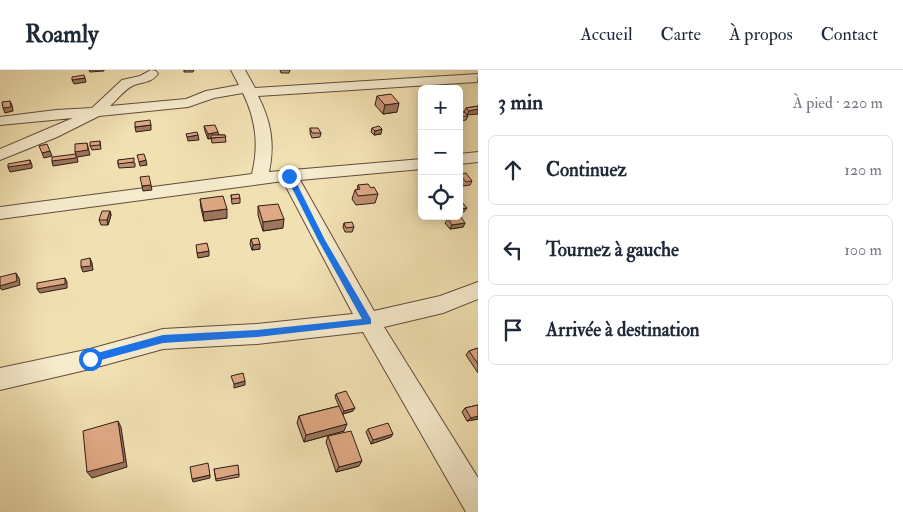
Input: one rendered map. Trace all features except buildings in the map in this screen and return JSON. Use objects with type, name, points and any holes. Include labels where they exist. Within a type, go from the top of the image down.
[{"type":"street","points":[[238,70],[250,90],[264,128],[265,159],[259,178]]},
{"type":"street","points":[[0,121],[56,114],[188,103],[211,94],[250,90],[478,78],[473,70]]},
{"type":"street","points":[[0,155],[52,134],[96,112],[127,83],[145,78],[151,74]]},
{"type":"street","points":[[463,159],[478,157]]},
{"type":"street","points":[[0,213],[259,178],[418,164]]},
{"type":"street","points":[[289,176],[321,240],[368,322],[478,505]]},
{"type":"street","points":[[0,379],[90,359],[163,339],[257,334],[368,322],[443,304],[478,290]]},
{"type":"route","points":[[90,359],[163,339],[257,334],[368,322],[321,240],[289,176]]}]
